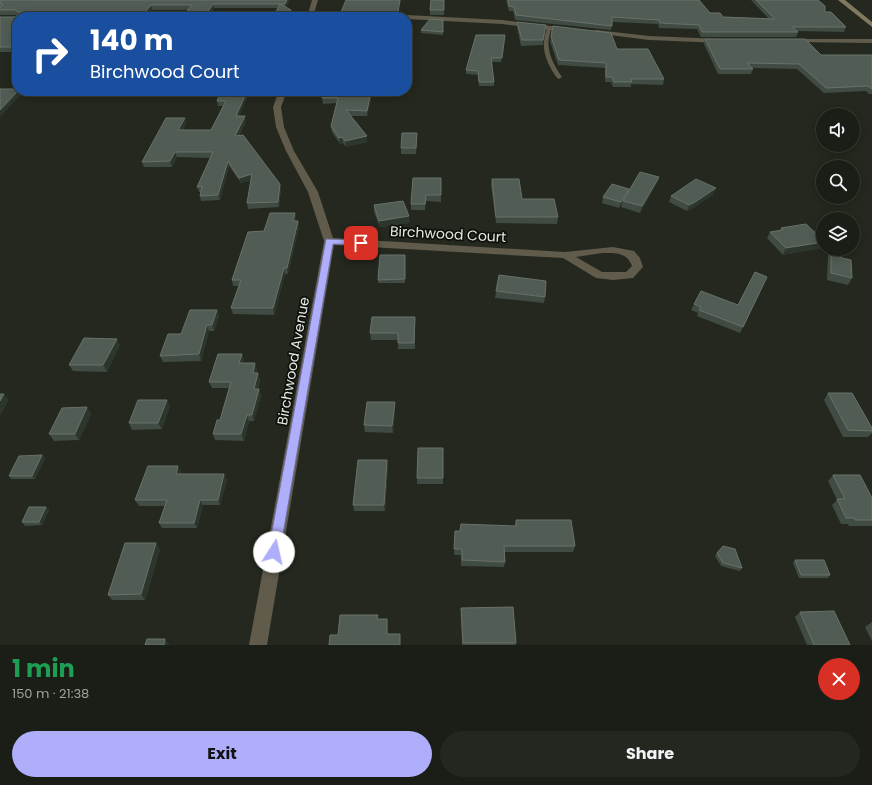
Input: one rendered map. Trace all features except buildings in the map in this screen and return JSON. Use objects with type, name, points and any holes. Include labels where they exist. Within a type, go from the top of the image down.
[{"type":"street","points":[[311,12],[315,0]]},
{"type":"street","points":[[841,0],[872,25]]},
{"type":"street","points":[[412,18],[495,21],[574,30]]},
{"type":"street","points":[[589,32],[649,38],[731,41]]},
{"type":"street","points":[[786,41],[872,41]]},
{"type":"street","name":"Birchwood Avenue","points":[[258,645],[329,241],[313,192],[290,151],[280,126],[277,107],[281,96]]},
{"type":"street","name":"Birchwood Court","points":[[329,241],[565,255],[614,249],[628,253],[634,258],[638,267],[629,275],[600,275],[565,255]]},
{"type":"lane","points":[[550,27],[546,34],[544,47],[552,67],[558,77]]},
{"type":"route","points":[[274,552],[329,241],[361,243]]}]
